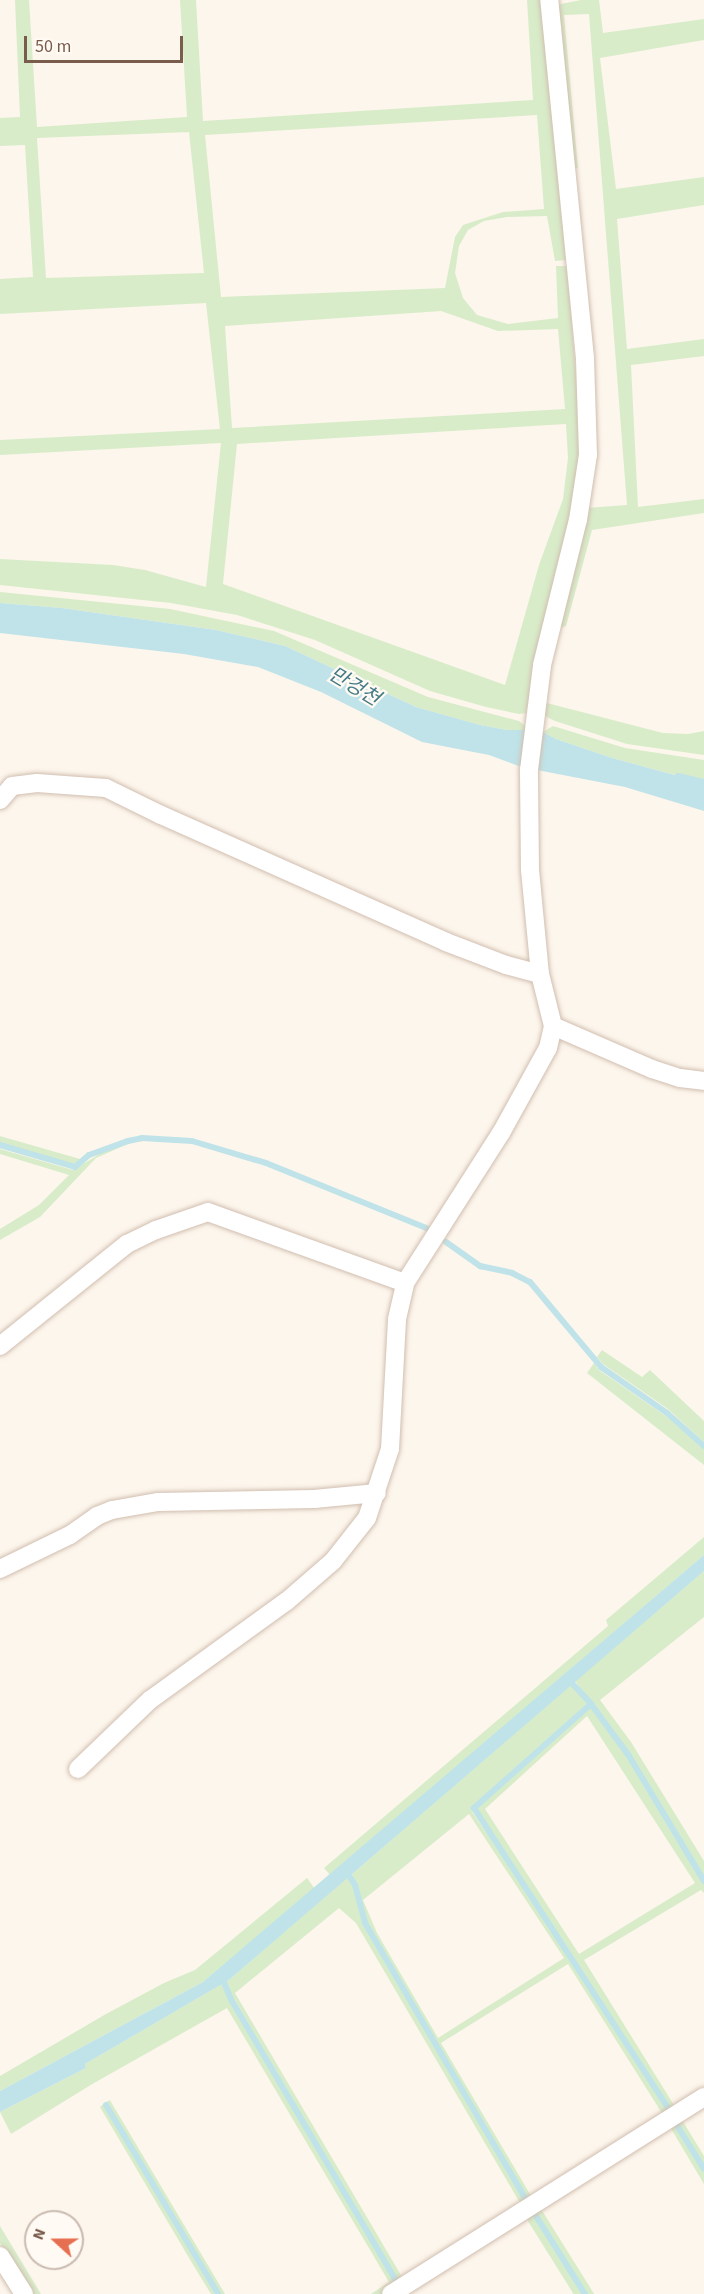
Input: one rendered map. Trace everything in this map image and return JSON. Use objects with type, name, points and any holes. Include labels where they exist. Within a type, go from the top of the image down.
[{"type":"street","points":[[78,1770],[150,1700],[287,1601],[333,1561],[363,1525],[377,1492],[390,1449],[397,1319],[405,1283],[524,1095],[548,1048],[553,1026],[540,974],[530,871],[529,770],[543,665],[578,520],[588,455],[585,358],[549,0]]},
{"type":"street","points":[[0,800],[12,786],[38,783],[106,788],[161,815],[446,942],[506,965],[540,974]]},
{"type":"street","points":[[553,1026],[652,1069],[680,1078],[704,1081]]},
{"type":"street","points":[[0,1346],[127,1244],[156,1230],[208,1212],[405,1283]]},
{"type":"street","points":[[0,1569],[70,1535],[97,1516],[112,1510],[158,1502],[314,1499],[377,1492]]},
{"type":"street","points":[[391,2294],[704,2097]]},
{"type":"street","points":[[0,2256],[24,2294]]},
{"type":"green space","points":[[15,0],[29,0],[37,127],[187,117],[180,0],[196,0],[203,121],[533,100],[527,0],[543,0],[566,260],[555,261],[547,216],[507,217],[484,221],[468,230],[459,246],[455,273],[463,298],[477,315],[508,324],[558,318],[556,266],[567,266],[583,458],[526,713],[519,714],[486,707],[430,691],[315,640],[237,615],[171,603],[0,585],[0,559],[113,565],[145,570],[206,587],[221,443],[0,455],[0,440],[220,429],[206,303],[0,314],[0,279],[33,277],[25,145],[0,146],[0,118],[20,117]],"holes":[[[537,115],[544,209],[503,212],[463,225],[455,237],[445,288],[221,297],[205,135]],[[189,132],[204,273],[46,278],[37,138]],[[441,311],[498,331],[558,329],[565,409],[232,428],[225,326]],[[566,424],[568,458],[563,499],[539,565],[505,685],[223,584],[237,444]]]},
{"type":"green space","points":[[581,0],[599,0],[603,33],[704,19],[704,40],[600,58],[616,189],[704,177],[704,205],[617,219],[627,349],[704,339],[704,356],[631,365],[638,507],[704,499],[704,513],[592,530],[566,626],[554,630],[586,508],[627,505],[589,14],[564,15],[578,168],[572,169],[556,5]]},
{"type":"green space","points":[[0,592],[170,609],[274,631],[428,697],[519,721],[531,730],[507,730],[480,725],[416,707],[285,646],[216,630],[62,608],[0,603]]},
{"type":"green space","points":[[543,702],[663,733],[688,734],[704,731],[704,755],[627,744],[555,721],[541,714]]},
{"type":"green space","points":[[553,726],[625,748],[704,760],[704,783],[612,758],[556,739],[543,732]]},
{"type":"green space","points":[[0,1136],[82,1159],[80,1167],[0,1144]]},
{"type":"green space","points":[[142,1139],[150,1140],[130,1143],[96,1158],[40,1217],[0,1240],[0,1229],[39,1205],[69,1175],[0,1154],[0,1149],[73,1170],[108,1149]]},
{"type":"green space","points":[[602,1350],[642,1377],[650,1370],[704,1421],[704,1442],[668,1409],[603,1364],[597,1357]]},
{"type":"green space","points":[[594,1363],[599,1370],[667,1417],[704,1449],[704,1465],[587,1373]]},
{"type":"green space","points":[[704,1537],[704,1555],[330,1875],[324,1868],[608,1626],[606,1620]]},
{"type":"green space","points":[[704,1571],[704,1617],[600,1700],[631,1742],[704,1861],[704,1876],[630,1754],[575,1681]]},
{"type":"green space","points":[[571,1685],[589,1703],[471,1810],[574,1962],[670,2115],[665,2118],[568,1964],[441,2043],[534,2201],[530,2204],[366,1922],[352,1874]],"holes":[[[469,1814],[564,1958],[438,2038],[377,1933],[363,1900]]]},
{"type":"green space","points":[[591,1706],[628,1759],[704,1884],[704,1893],[701,1890],[584,1960],[677,2110],[673,2112],[476,1808]],"holes":[[[587,1716],[695,1883],[579,1954],[485,1809]]]},
{"type":"green space","points":[[348,1877],[353,1885],[363,1925],[527,2206],[523,2208],[356,1923],[339,1908],[235,1993],[405,2282],[400,2285],[235,2000],[231,2000],[231,2003],[398,2288],[388,2294],[371,2294],[389,2282],[227,2008],[94,2083],[11,2134],[0,2112],[86,2068],[85,2064],[229,1980]]},
{"type":"green space","points":[[307,1878],[315,1889],[203,1982],[0,2091],[0,2076],[106,2014],[164,1983],[195,1970]]},
{"type":"green space","points":[[110,2100],[225,2294],[220,2294],[108,2104],[105,2103]]},
{"type":"green space","points":[[105,2103],[104,2105],[215,2294],[211,2294],[100,2107]]},
{"type":"green space","points":[[682,2120],[704,2156],[704,2166],[678,2123]]},
{"type":"green space","points":[[675,2124],[704,2172],[704,2184],[670,2127]]},
{"type":"green space","points":[[541,2209],[594,2294],[587,2294],[536,2212]]},
{"type":"green space","points":[[533,2214],[583,2294],[574,2294],[526,2218]]},
{"type":"green space","points":[[0,2226],[24,2266],[24,2270],[27,2270],[41,2294],[31,2294],[0,2243]]},
{"type":"water","points":[[0,603],[62,608],[216,630],[285,646],[416,707],[480,725],[507,730],[531,730],[524,768],[489,755],[422,742],[321,692],[258,667],[184,654],[0,633]]},
{"type":"water","points":[[543,732],[556,739],[612,758],[704,783],[704,811],[625,787],[537,770]]},
{"type":"water","points":[[704,1555],[704,1571],[229,1980],[85,2064],[86,2068],[0,2112],[0,2091],[203,1982]]},
{"type":"waterway","name":"만겅천","points":[[678,776],[704,782]]},
{"type":"waterway","points":[[0,1145],[75,1167],[89,1155],[128,1141],[142,1138],[192,1141],[266,1163],[426,1228]]},
{"type":"waterway","points":[[446,1242],[480,1266],[512,1273],[530,1282],[601,1367],[667,1413],[704,1446]]},
{"type":"waterway","points":[[569,1680],[591,1704],[629,1756],[704,1881]]},
{"type":"waterway","points":[[591,1704],[474,1808],[669,2110]]},
{"type":"waterway","points":[[345,1869],[355,1885],[365,1923],[528,2203]]},
{"type":"waterway","points":[[222,1978],[232,2001],[398,2284]]},
{"type":"waterway","points":[[106,2105],[218,2294]]},
{"type":"waterway","points":[[678,2127],[704,2169]]},
{"type":"waterway","points":[[536,2216],[585,2294]]}]
